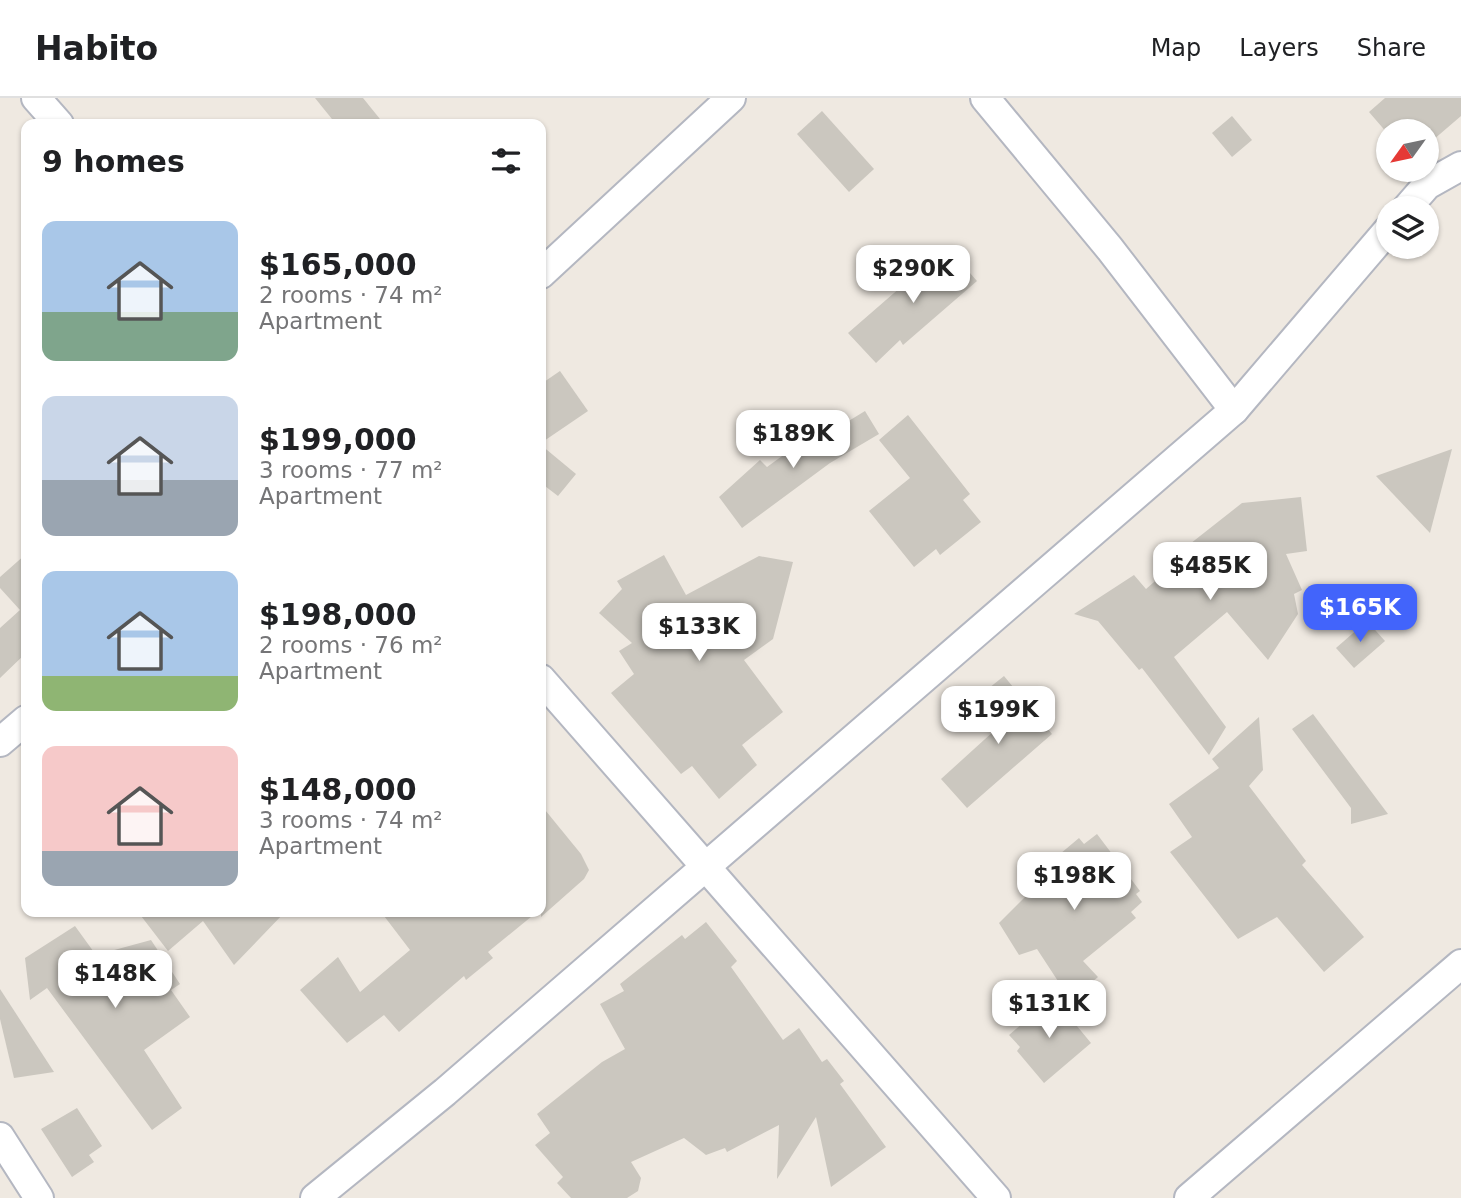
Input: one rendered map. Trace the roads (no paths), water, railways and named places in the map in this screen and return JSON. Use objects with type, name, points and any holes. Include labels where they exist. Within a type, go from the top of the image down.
[{"type":"street","points":[[36,98],[55,119]]},
{"type":"street","points":[[546,269],[731,98]]},
{"type":"street","points":[[985,98],[1110,249],[1234,410]]},
{"type":"street","points":[[1417,196],[1427,185],[1461,166]]},
{"type":"street","points":[[315,1198],[445,1092],[1234,410],[1376,244]]},
{"type":"street","points":[[546,685],[996,1198]]},
{"type":"street","points":[[0,742],[21,724]]},
{"type":"street","points":[[1189,1198],[1461,964]]},
{"type":"street","points":[[0,1137],[39,1198]]}]
